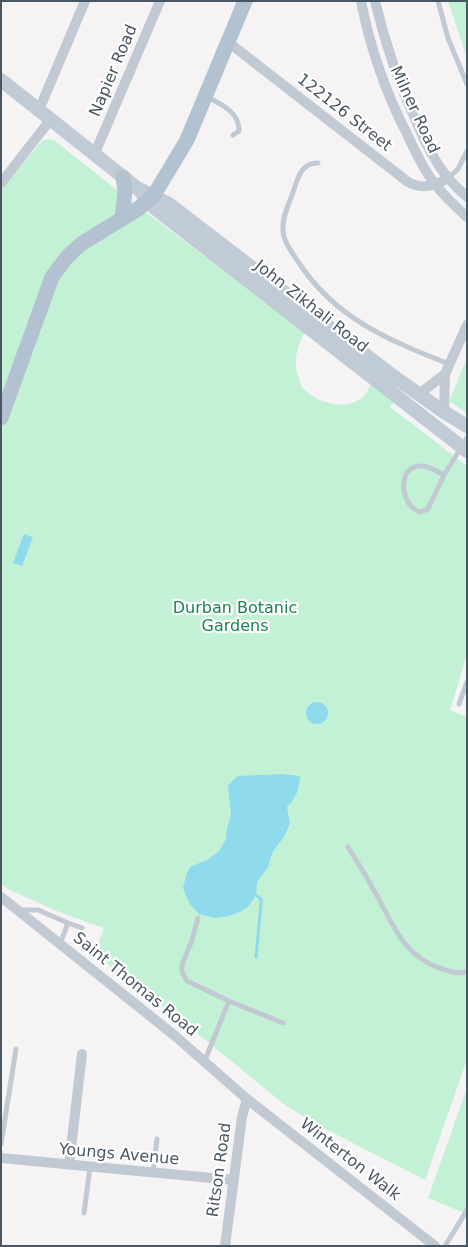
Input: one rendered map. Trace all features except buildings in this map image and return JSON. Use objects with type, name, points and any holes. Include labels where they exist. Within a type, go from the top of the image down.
[{"type":"main road","points":[[1,418],[52,277],[67,257],[81,244],[122,219],[151,198],[187,140],[246,1]]},
{"type":"main road","name":"John Zikhali Road","points":[[1,80],[465,445]]},
{"type":"main road","points":[[122,219],[125,192],[124,177]]},
{"type":"main road","name":"John Zikhali Road","points":[[151,198],[169,204],[418,395],[467,426]]},
{"type":"street","points":[[39,110],[84,1]]},
{"type":"street","name":"Napier Road","points":[[95,153],[160,1]]},
{"type":"street","name":"Milner Road","points":[[361,1],[367,34],[380,75],[418,158],[436,185],[467,217]]},
{"type":"street","name":"Milner Road","points":[[375,1],[394,70],[423,138],[448,178],[467,197]]},
{"type":"street","points":[[367,34],[382,30]]},
{"type":"street","name":"122126 Street","points":[[228,42],[408,182],[421,187],[436,185]]},
{"type":"street","points":[[380,75],[394,70]]},
{"type":"street","points":[[1,183],[50,119]]},
{"type":"street","points":[[436,185],[448,178]]},
{"type":"street","points":[[444,412],[445,374],[467,325]]},
{"type":"street","points":[[418,395],[445,374]]},
{"type":"street","name":"Saint Thomas Road","points":[[1,897],[204,1060],[247,1099]]},
{"type":"street","points":[[69,1165],[82,1054]]},
{"type":"street","name":"Ritson Road","points":[[225,1246],[242,1117],[247,1099]]},
{"type":"street","name":"Winterton Walk","points":[[247,1099],[435,1246]]},
{"type":"street","name":"Youngs Avenue","points":[[1,1158],[233,1180]]},
{"type":"lane","points":[[438,1],[448,38],[467,84]]},
{"type":"lane","points":[[206,96],[232,112],[239,127],[239,131],[233,135]]},
{"type":"lane","points":[[448,178],[458,170],[467,151]]},
{"type":"lane","points":[[318,163],[304,167],[299,174],[284,218],[285,239],[300,266],[324,294],[364,326],[390,340],[450,364]]},
{"type":"lane","points":[[444,475],[424,466],[408,471],[405,476],[404,489],[412,508],[422,512],[428,509],[444,475],[465,445]]},
{"type":"lane","points":[[459,704],[467,682]]},
{"type":"lane","points":[[348,847],[408,950],[418,958],[444,970],[460,973],[467,972]]},
{"type":"lane","points":[[18,910],[38,910],[82,928]]},
{"type":"lane","points":[[198,918],[182,965],[183,976],[187,981],[229,1002],[283,1023]]},
{"type":"lane","points":[[60,944],[68,923]]},
{"type":"lane","points":[[204,1060],[229,1002]]},
{"type":"lane","points":[[1,1144],[16,1049]]},
{"type":"lane","points":[[153,1173],[157,1139]]},
{"type":"lane","points":[[84,1214],[90,1167]]},
{"type":"lane","points":[[445,1246],[467,1210]]},
{"type":"green space","points":[[448,1],[467,1],[467,58]]},
{"type":"green space","name":"Durban Botanic Gardens","points":[[54,140],[305,332],[298,348],[296,364],[301,386],[308,393],[322,401],[348,404],[362,398],[372,382],[395,401],[390,407],[467,466],[467,654],[450,710],[467,717],[467,1059],[425,1180],[310,1121],[285,1105],[198,1034],[97,956],[99,941],[104,928],[59,912],[1,884],[1,189],[42,141]]},
{"type":"green space","points":[[467,358],[467,413],[449,401]]},
{"type":"green space","points":[[467,1088],[467,1214],[428,1198]]},
{"type":"water","points":[[24,534],[33,537],[22,566],[13,563]]},
{"type":"water","points":[[317,702],[325,705],[328,713],[325,721],[317,724],[309,721],[306,713],[309,705]]},
{"type":"water","points":[[281,774],[300,776],[299,785],[297,793],[287,807],[290,823],[284,837],[273,851],[268,867],[257,882],[256,895],[249,906],[229,916],[215,918],[199,914],[189,903],[183,888],[190,867],[209,859],[219,851],[226,839],[231,816],[228,785],[238,776]]},
{"type":"waterway","points":[[256,895],[261,899],[256,957]]}]
